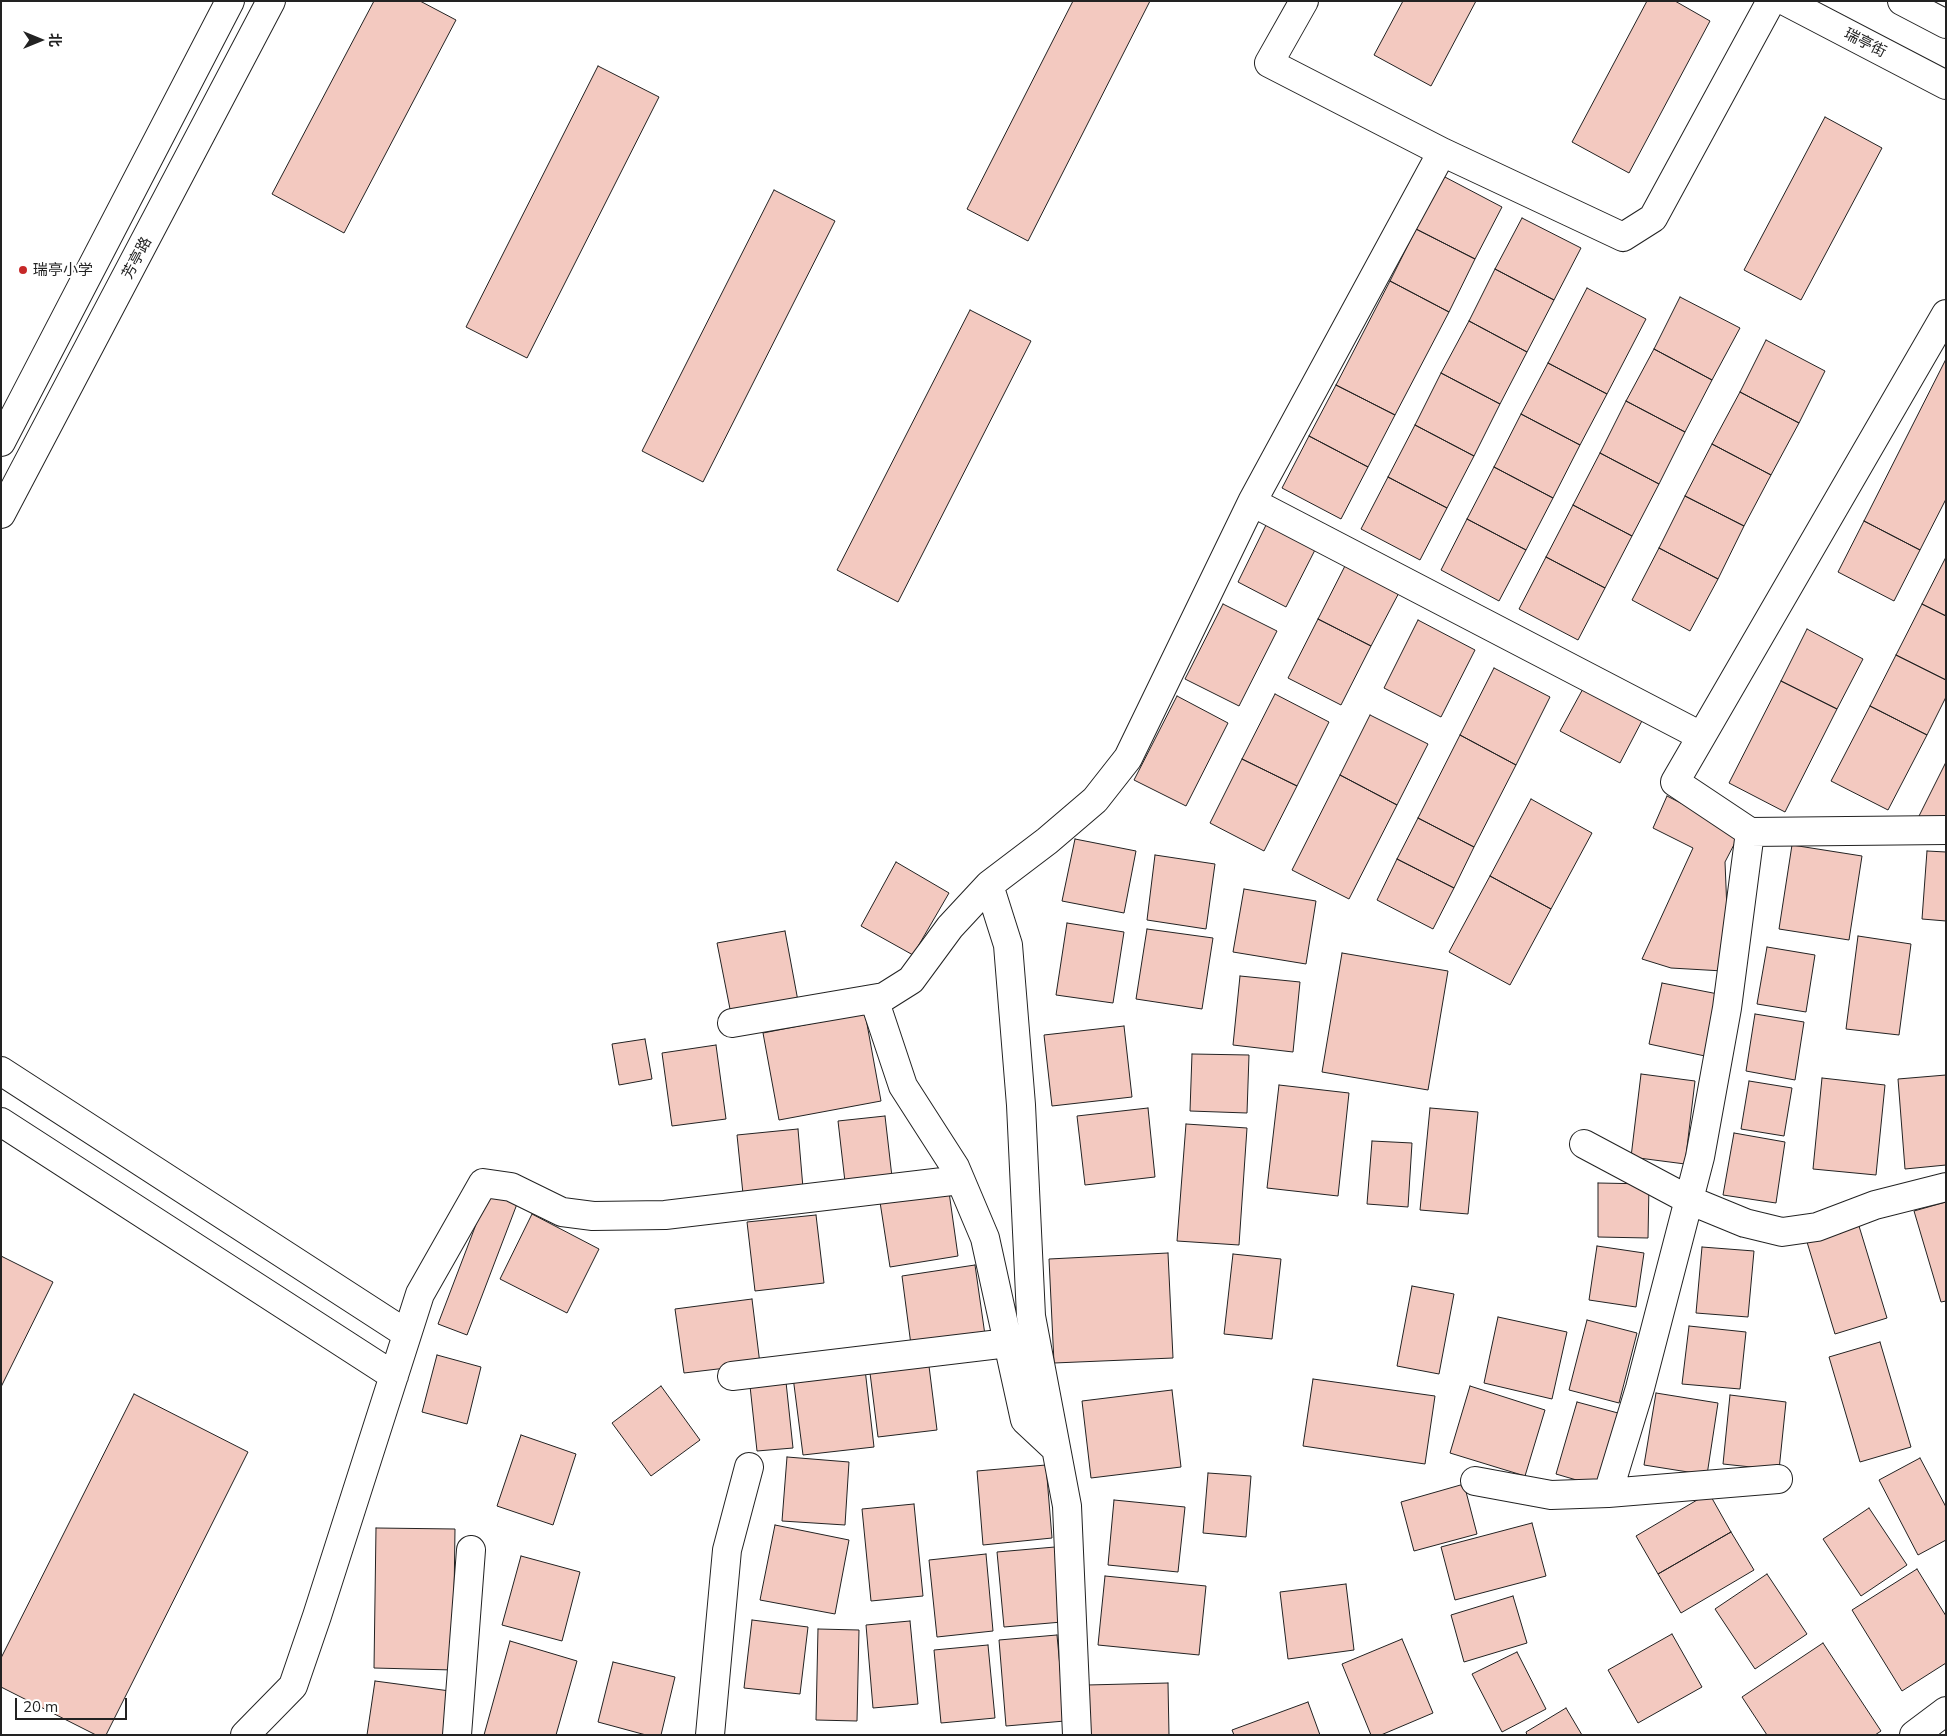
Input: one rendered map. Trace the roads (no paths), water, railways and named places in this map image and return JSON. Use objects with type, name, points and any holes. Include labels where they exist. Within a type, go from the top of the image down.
[{"type":"street","points":[[1,442],[230,1]]},
{"type":"street","name":"芳亭路","points":[[1,514],[271,1]]},
{"type":"street","points":[[1304,1],[1269,63],[1442,152],[1623,237],[1653,218],[1771,1]]},
{"type":"street","name":"瑞亭街","points":[[1785,1],[1946,85]]},
{"type":"street","points":[[1902,1],[1946,24]]},
{"type":"street","points":[[732,1023],[884,997],[911,980],[950,927],[989,885],[1095,800],[1128,758],[1252,502],[1442,152]]},
{"type":"street","points":[[1942,327],[1675,782],[1750,832],[1946,830]]},
{"type":"street","points":[[1252,502],[1701,736]]},
{"type":"street","points":[[1608,1493],[1640,1388],[1700,1157],[1727,1008],[1750,832]]},
{"type":"street","points":[[989,885],[1008,945],[1021,1105],[1031,1316],[1067,1506],[1077,1735]]},
{"type":"street","points":[[874,999],[903,1086],[955,1167],[985,1238],[1025,1420],[1056,1448]]},
{"type":"street","points":[[1,1070],[407,1334]]},
{"type":"street","points":[[1,1122],[394,1376]]},
{"type":"street","points":[[1584,1144],[1688,1200],[1745,1223],[1782,1232],[1816,1227],[1875,1205],[1946,1187]]},
{"type":"street","points":[[245,1735],[293,1686],[420,1294],[483,1183],[511,1187],[562,1212],[602,1216],[665,1215],[960,1180]]},
{"type":"street","points":[[732,1376],[1008,1343]]},
{"type":"street","points":[[710,1735],[727,1550],[749,1467]]},
{"type":"street","points":[[1476,1481],[1551,1495],[1608,1493],[1778,1479]]},
{"type":"street","points":[[457,1735],[471,1550]]},
{"type":"street","points":[[1914,1735],[1946,1711]]},
{"type":"place","name":"瑞亭小学","points":[[23,270]]}]
